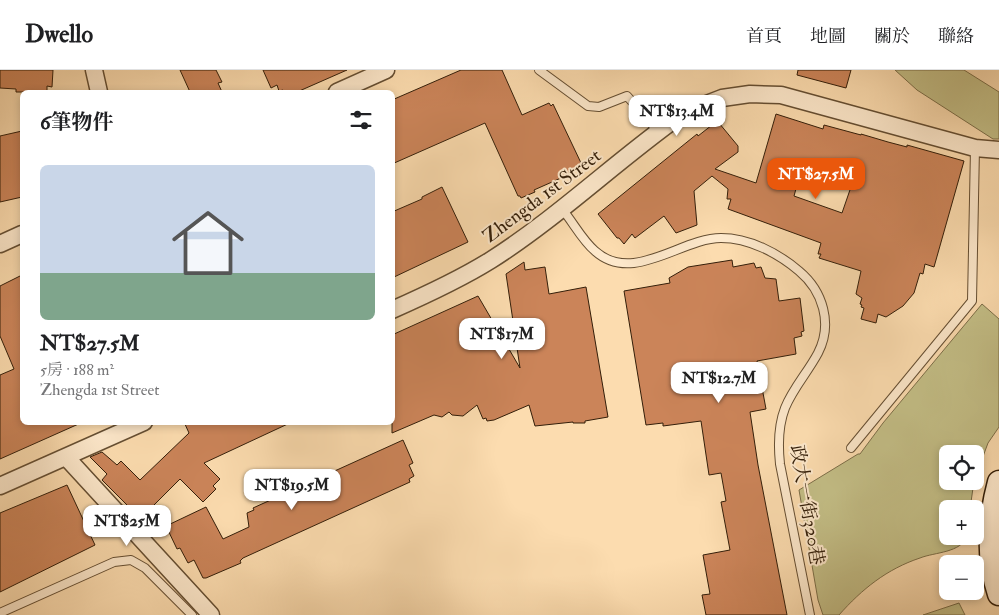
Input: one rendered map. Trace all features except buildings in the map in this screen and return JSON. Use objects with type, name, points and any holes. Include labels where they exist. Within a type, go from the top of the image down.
[{"type":"street","points":[[94,70],[99,90]]},
{"type":"street","points":[[341,90],[386,70]]},
{"type":"street","name":"Zhengda 1st Street","points":[[395,309],[455,282],[492,260],[562,209],[658,131],[678,117],[708,103],[735,96],[765,93],[793,97],[975,148],[999,150]]},
{"type":"street","points":[[0,244],[20,235]]},
{"type":"street","points":[[0,486],[137,425]]},
{"type":"street","points":[[66,457],[211,615]]},
{"type":"street","points":[[999,482],[990,528],[999,594]]},
{"type":"lane","points":[[539,70],[588,106],[599,107],[627,96],[658,131]]},
{"type":"lane","points":[[850,448],[972,301],[975,148]]},
{"type":"lane","name":"政大一街320巷","points":[[562,209],[595,251],[607,259],[638,263],[703,240],[735,239],[756,246],[793,266],[808,278],[820,297],[825,313],[825,331],[819,351],[785,408],[778,445],[780,464],[810,615]]},
{"type":"lane","points":[[0,613],[114,562],[131,560],[145,568],[192,615]]},
{"type":"shaded area","points":[[895,70],[964,70],[999,92],[999,139],[993,139],[917,90]]},
{"type":"shaded area","points":[[982,304],[999,319],[999,427],[988,443],[984,454],[984,445],[939,445],[939,490],[973,490],[971,500],[939,500],[939,545],[960,545],[947,551],[920,558],[897,568],[866,588],[839,615],[823,615],[818,600],[799,490],[860,454],[883,423]]},
{"type":"shaded area","points":[[959,603],[965,615],[923,615]]}]
